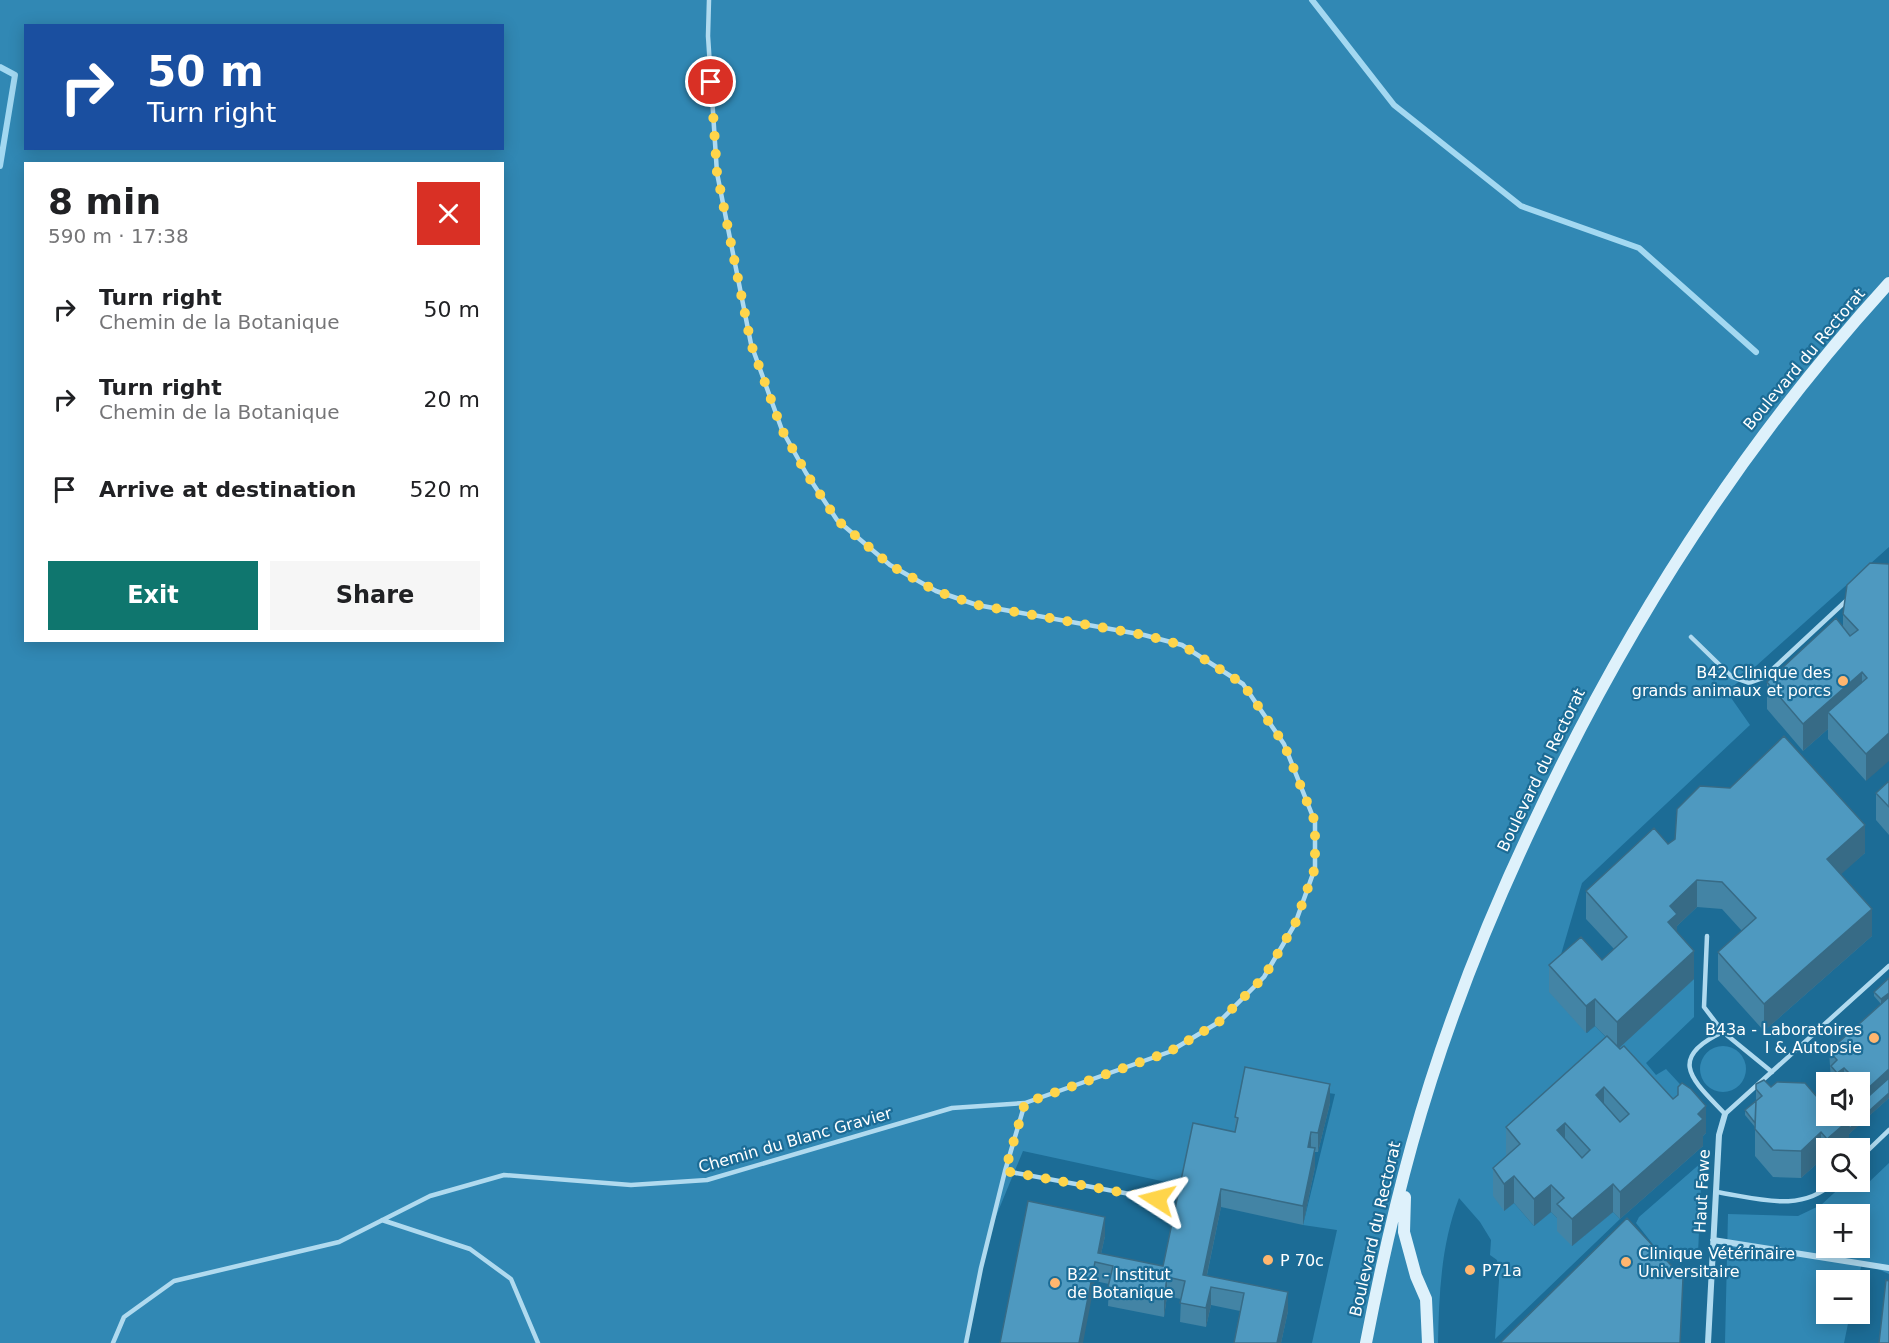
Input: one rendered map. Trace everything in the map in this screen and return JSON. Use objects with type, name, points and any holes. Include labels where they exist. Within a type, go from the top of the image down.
[{"type":"main road","name":"Boulevard du Rectorat","points":[[1366,1343],[1383,1260],[1412,1143],[1456,1008],[1497,901],[1604,680],[1680,552],[1757,442],[1808,376],[1889,283]]},
{"type":"main road","points":[[1412,1143],[1403,1219],[1416,1276],[1426,1299],[1428,1343]]},
{"type":"street","name":"Haut Fawe","points":[[1708,1343],[1719,1135],[1725,1114]]},
{"type":"street","points":[[1713,1240],[1889,1268]]},
{"type":"lane","name":"Chemin du Blanc Gravier","points":[[113,1343],[124,1317],[174,1281],[339,1242],[430,1196],[504,1175],[631,1185],[707,1180],[952,1108],[1025,1103],[1169,1052],[1219,1022],[1264,977],[1295,924],[1315,868],[1315,822],[1284,744],[1243,684],[1182,645],[1144,635],[977,605],[936,591],[890,565],[837,520],[806,473],[782,430],[751,344],[717,173],[708,36],[709,0]]},
{"type":"lane","points":[[1691,638],[1732,677],[1749,683],[1763,678],[1856,593]]},
{"type":"lane","points":[[1707,936],[1704,1007],[1723,1032],[1772,1072]]},
{"type":"lane","points":[[1723,1032],[1709,1039],[1698,1050],[1689,1065],[1691,1078],[1725,1114],[1889,966]]},
{"type":"lane","points":[[966,1343],[981,1268],[1005,1171],[1025,1103]]},
{"type":"lane","points":[[1870,1148],[1889,1130]]},
{"type":"lane","points":[[1005,1171],[1157,1199]]},
{"type":"lane","points":[[1716,1192],[1794,1203],[1824,1192]]},
{"type":"lane","points":[[382,1220],[470,1249],[511,1280],[538,1343]]},
{"type":"shaded area","points":[[0,0],[1889,0],[1889,547],[1727,692],[1750,725],[1582,883],[1550,992],[1587,1033],[1595,1026],[1617,1049],[1694,979],[1694,1017],[1646,1063],[1656,1075],[1666,1069],[1701,1107],[1507,1154],[1520,1171],[1504,1211],[1514,1203],[1534,1226],[1551,1212],[1564,1225],[1572,1246],[1613,1212],[1620,1219],[1495,1339],[1499,1280],[1497,1260],[1490,1255],[1491,1240],[1480,1222],[1459,1198],[1445,1251],[1440,1288],[1438,1343],[1312,1343],[1337,1230],[1303,1225],[1335,1094],[1243,1080],[1233,1146],[1180,1185],[1023,1151],[987,1238],[964,1343],[0,1343]]},
{"type":"shaded area","points":[[1723,1046],[1739,1053],[1746,1069],[1739,1085],[1723,1092],[1707,1085],[1700,1069],[1707,1053]]},
{"type":"shaded area","points":[[1702,1162],[1698,1254],[1667,1262],[1636,1223],[1639,1217]]},
{"type":"shaded area","points":[[1889,1163],[1889,1274],[1862,1262],[1860,1270],[1816,1270],[1816,1324],[1848,1324],[1844,1343],[1725,1343],[1728,1214],[1798,1216],[1816,1207],[1816,1258],[1870,1258],[1870,1204],[1822,1204],[1835,1192],[1870,1192],[1870,1181]]},
{"type":"building","name":"B42 Clinique des grands animaux et porcs","points":[[1870,563],[1889,564],[1889,733],[1866,754],[1828,712],[1867,678],[1862,672],[1803,724],[1767,682],[1836,618],[1850,636],[1858,630],[1843,614],[1847,585]]},
{"type":"building","points":[[1784,736],[1865,825],[1827,859],[1872,909],[1764,1004],[1718,952],[1756,918],[1722,882],[1697,880],[1670,906],[1677,914],[1668,922],[1694,951],[1617,1022],[1595,999],[1586,1006],[1549,965],[1581,937],[1602,960],[1627,937],[1586,891],[1654,828],[1668,844],[1675,839],[1677,809],[1700,786],[1730,788]]},
{"type":"building","points":[[1889,781],[1889,807],[1876,793]]},
{"type":"building","points":[[1889,978],[1889,993],[1881,999],[1874,992]]},
{"type":"building","name":"B43a - Laboratoires I & Autopsie","points":[[1889,997],[1889,1069],[1870,1086],[1870,1072],[1848,1072],[1844,1068],[1836,1072],[1831,1066],[1837,1060],[1829,1051]]},
{"type":"building","points":[[1607,1036],[1620,1049],[1624,1046],[1673,1099],[1678,1095],[1678,1087],[1682,1083],[1691,1089],[1706,1106],[1698,1114],[1703,1119],[1620,1192],[1613,1184],[1572,1219],[1557,1204],[1564,1198],[1551,1185],[1534,1199],[1514,1176],[1504,1184],[1493,1168],[1520,1144],[1506,1127]],"holes":[[[1604,1087],[1629,1114],[1620,1122],[1596,1095]],[[1565,1123],[1590,1150],[1582,1158],[1557,1130]]]},
{"type":"building","points":[[1245,1067],[1330,1084],[1318,1133],[1311,1132],[1308,1147],[1315,1148],[1303,1206],[1221,1189],[1203,1275],[1288,1292],[1277,1343],[1234,1343],[1244,1293],[1211,1287],[1206,1308],[1180,1303],[1185,1281],[1167,1277],[1164,1299],[1108,1287],[1113,1266],[1095,1262],[1079,1343],[1000,1343],[1028,1201],[1105,1217],[1098,1253],[1163,1266],[1193,1123],[1235,1132],[1238,1118],[1235,1117]]},
{"type":"building","points":[[1889,1078],[1889,1093],[1870,1110],[1870,1095]]},
{"type":"building","points":[[1764,1080],[1771,1087],[1777,1082],[1805,1083],[1816,1096],[1816,1126],[1842,1126],[1828,1138],[1821,1132],[1801,1151],[1773,1150],[1755,1129],[1756,1101],[1762,1096],[1756,1089],[1756,1084]]},
{"type":"building","points":[[1756,1101],[1755,1123],[1745,1110]]},
{"type":"building","name":"Clinique Vétérinaire Universitaire","points":[[1627,1218],[1683,1278],[1680,1343],[1500,1343]]},
{"type":"building","points":[[1886,1280],[1889,1281],[1889,1343],[1879,1343]]},
{"type":"waterway","points":[[1312,0],[1394,105],[1521,206],[1639,248],[1756,352]]},
{"type":"waterway","points":[[0,67],[15,75],[0,166]]},
{"type":"place","name":"B42 Clinique des grands animaux et porcs","points":[[1843,681]]},
{"type":"place","name":"B43a - Laboratoires I & Autopsie","points":[[1874,1038]]},
{"type":"place","name":"P 70c","points":[[1268,1260]]},
{"type":"place","name":"Clinique Vétérinaire Universitaire","points":[[1626,1262]]},
{"type":"place","name":"P71a","points":[[1470,1270]]},
{"type":"place","name":"B22 - Institut de Botanique","points":[[1055,1283]]},
{"type":"route","points":[[711,82],[717,173],[751,344],[782,430],[806,473],[837,520],[890,565],[936,591],[977,605],[1144,635],[1182,645],[1243,684],[1284,744],[1315,822],[1315,868],[1295,924],[1264,977],[1219,1022],[1169,1052],[1055,1095],[1025,1103],[1005,1171],[1066,1185],[1157,1199]]}]
